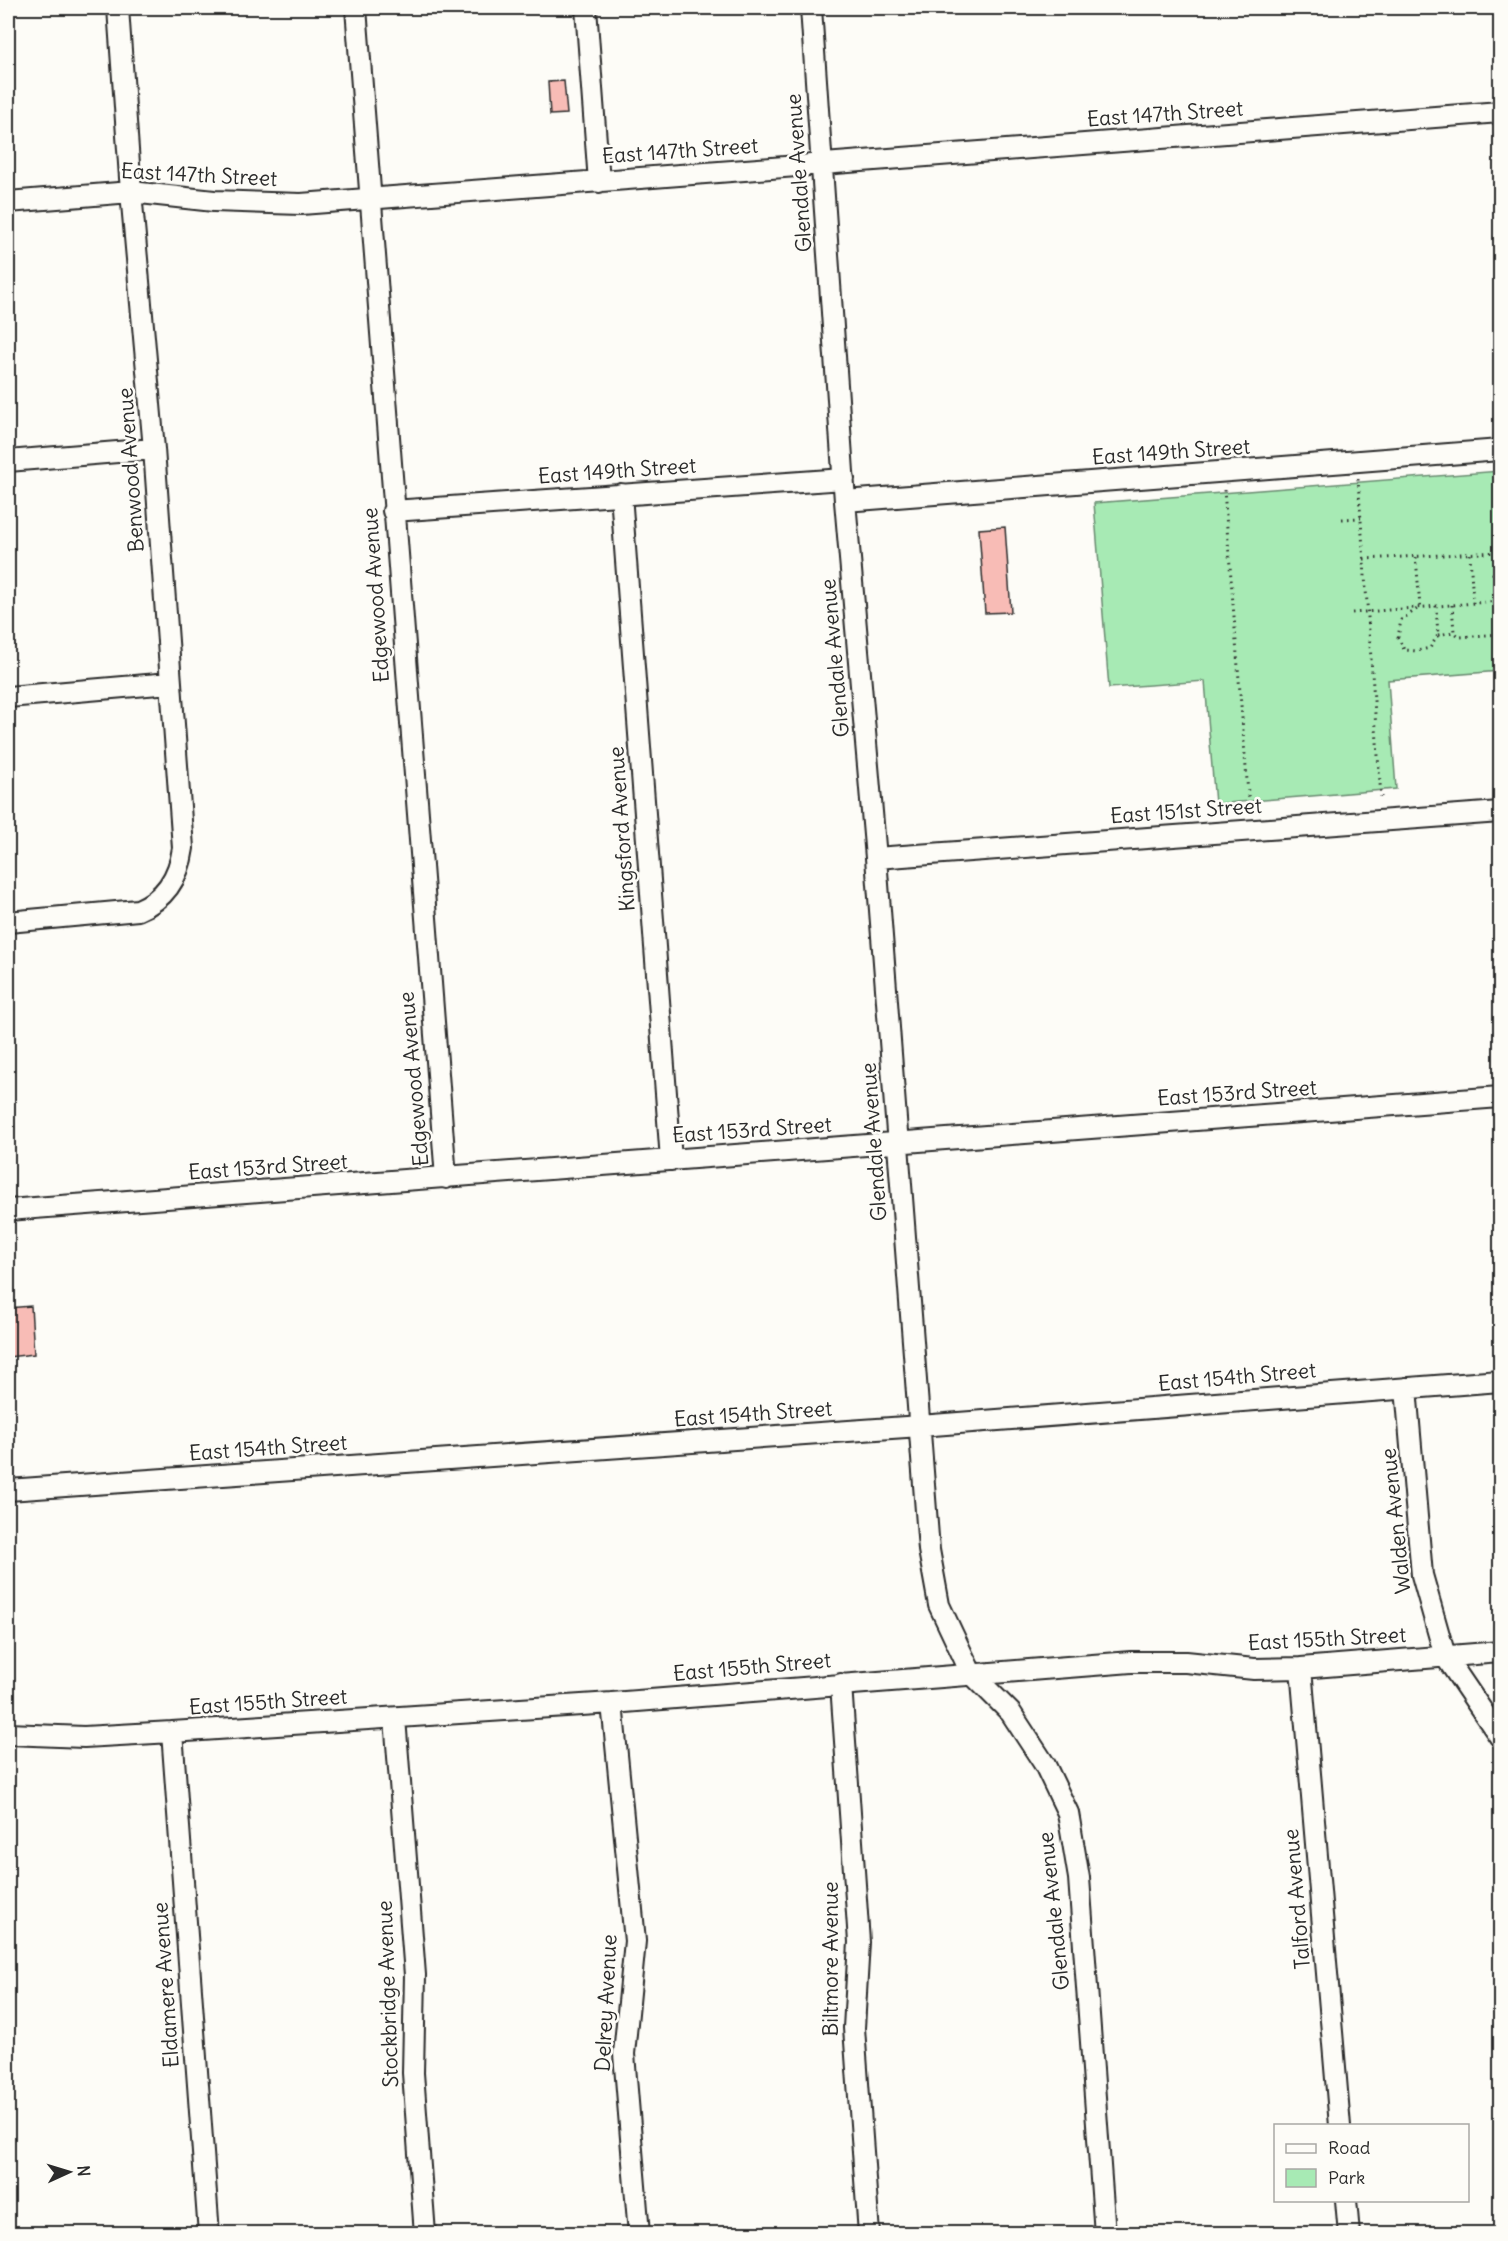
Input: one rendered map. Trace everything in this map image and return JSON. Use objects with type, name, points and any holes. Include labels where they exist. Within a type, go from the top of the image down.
[{"type":"street","name":"Benwood Avenue","points":[[8,922],[138,910],[154,903],[167,889],[180,868],[183,848],[154,449],[130,192],[118,8]]},
{"type":"street","name":"Edgewood Avenue","points":[[356,8],[446,1178]]},
{"type":"street","points":[[586,8],[599,182]]},
{"type":"street","name":"Glendale Avenue","points":[[811,8],[845,501],[876,858],[928,1550],[939,1605],[972,1673],[1011,1713],[1045,1765],[1068,1813],[1079,1878],[1105,2234]]},
{"type":"street","name":"East 147th Street","points":[[8,202],[130,192],[214,201],[301,204],[1500,112]]},
{"type":"street","points":[[8,461],[154,449]]},
{"type":"street","name":"East 149th Street","points":[[845,501],[1500,450]]},
{"type":"street","name":"East 149th Street","points":[[393,510],[844,479]]},
{"type":"street","name":"Kingsford Avenue","points":[[621,494],[671,1160]]},
{"type":"street","points":[[8,697],[170,683]]},
{"type":"street","name":"East 151st Street","points":[[876,858],[1500,812]]},
{"type":"street","name":"East 153rd Street","points":[[8,1210],[1500,1097]]},
{"type":"street","name":"East 154th Street","points":[[8,1490],[920,1426],[1500,1381]]},
{"type":"street","name":"Walden Avenue","points":[[1406,1388],[1422,1575],[1445,1656],[1500,1737]]},
{"type":"street","name":"East 155th Street","points":[[8,1734],[84,1737],[395,1718],[1131,1662],[1186,1662],[1254,1669],[1301,1668],[1500,1652]]},
{"type":"street","name":"Talford Avenue","points":[[1301,1668],[1340,2124]]},
{"type":"street","name":"Biltmore Avenue","points":[[841,1684],[859,1942],[854,2028],[869,2234]]},
{"type":"street","name":"Delrey Avenue","points":[[612,1703],[636,1941],[624,2054],[639,2234]]},
{"type":"street","name":"Stockbridge Avenue","points":[[395,1718],[415,1975],[413,2073],[425,2234]]},
{"type":"street","name":"Eldamere Avenue","points":[[172,1732],[209,2234]]},
{"type":"street","points":[[1346,2202],[1349,2234]]},
{"type":"path","points":[[1358,477],[1381,797]]},
{"type":"path","points":[[1224,486],[1249,806]]},
{"type":"path","points":[[1342,519],[1361,518]]},
{"type":"path","points":[[1470,554],[1473,603]]},
{"type":"path","points":[[1364,560],[1500,554],[1493,574],[1500,592]]},
{"type":"path","points":[[1416,557],[1420,607]]},
{"type":"path","points":[[1352,613],[1500,601]]},
{"type":"path","points":[[1452,605],[1454,632],[1460,637],[1500,634]]},
{"type":"path","points":[[1420,607],[1401,620],[1398,637],[1404,650],[1417,651],[1430,648],[1438,635],[1436,606]]},
{"type":"path","points":[[1438,635],[1454,632]]},
{"type":"green space","points":[[1500,471],[1500,671],[1388,680],[1396,789],[1215,804],[1205,681],[1109,688],[1094,503]]},
{"type":"building","points":[[564,81],[567,114],[550,115],[548,82]]},
{"type":"building","points":[[1005,527],[1011,612],[985,613],[979,529]]},
{"type":"building","points":[[31,1306],[34,1354],[8,1357],[8,1308]]}]
